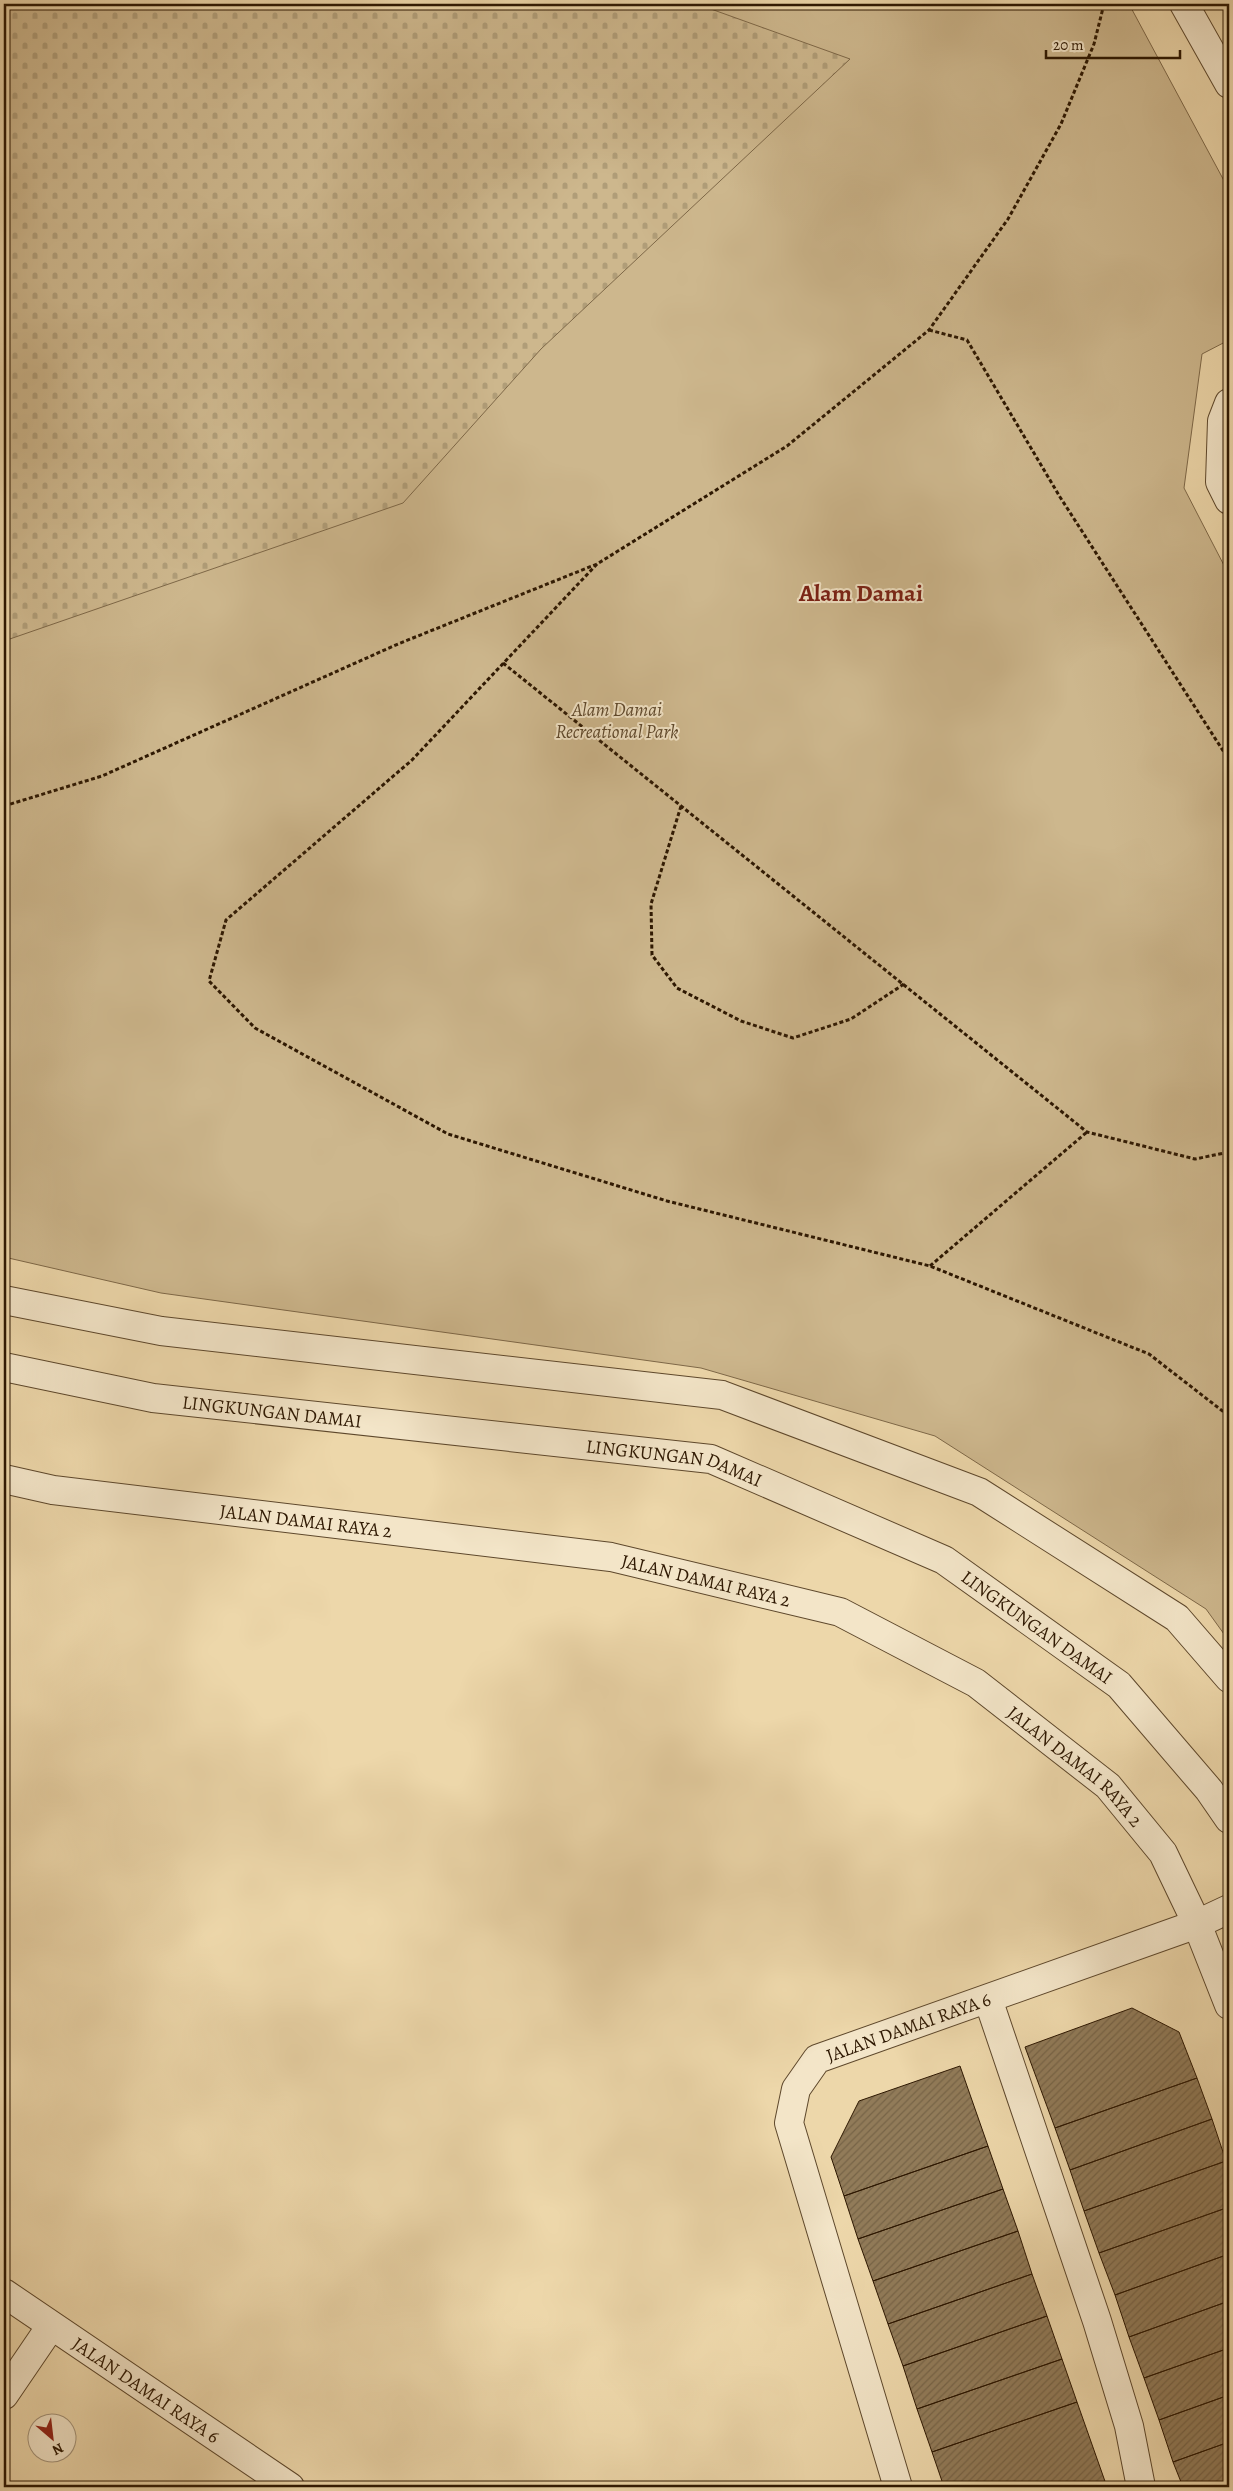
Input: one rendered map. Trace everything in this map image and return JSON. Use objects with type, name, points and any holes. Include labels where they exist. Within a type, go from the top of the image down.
[{"type":"street","points":[[1184,4],[1229,84]]},
{"type":"street","points":[[1224,491],[1222,421],[1229,403]]},
{"type":"street","points":[[4,1300],[161,1331],[722,1395],[979,1492],[1177,1618],[1229,1678]]},
{"type":"street","name":"LINGKUNGAN DAMAI","points":[[4,1367],[153,1398],[711,1458],[944,1560],[1119,1685],[1208,1790],[1229,1819]]},
{"type":"street","name":"JALAN DAMAI RAYA 2","points":[[4,1479],[53,1490],[611,1557],[840,1612],[976,1683],[1108,1786],[1163,1854],[1197,1924],[1229,2005]]},
{"type":"street","name":"JALAN DAMAI RAYA 6","points":[[898,2487],[788,2123],[796,2089],[816,2059],[1197,1924],[1229,1909]]},
{"type":"street","points":[[988,1999],[1100,2331],[1129,2426],[1141,2487]]},
{"type":"street","name":"JALAN DAMAI RAYA 6","points":[[4,2293],[290,2487]]},
{"type":"street","points":[[4,2395],[52,2326]]},
{"type":"path","points":[[4,806],[102,776],[398,644],[597,564],[787,446],[929,330],[1008,219],[1061,124],[1094,44],[1104,4]]},
{"type":"path","points":[[929,330],[967,340],[1060,497],[1229,760]]},
{"type":"path","points":[[597,564],[412,760],[226,920],[209,981],[255,1028],[448,1134],[668,1201],[930,1266],[1149,1354],[1229,1416]]},
{"type":"path","points":[[503,663],[1088,1132],[1195,1159],[1229,1152]]},
{"type":"path","points":[[681,806],[651,904],[652,955],[677,988],[741,1020],[793,1038],[851,1018],[904,984]]},
{"type":"path","points":[[930,1266],[1088,1132]]},
{"type":"green space","name":"Alam Damai Recreational Park","points":[[4,4],[1129,4],[1229,190],[1229,340],[1202,354],[1184,488],[1229,575],[1229,1641],[1206,1609],[935,1436],[701,1368],[161,1293],[4,1257]]},
{"type":"green space","points":[[4,4],[697,4],[850,59],[541,349],[403,503],[4,641]]},
{"type":"building","points":[[1132,2008],[1179,2032],[1197,2078],[1055,2128],[1025,2047]]},
{"type":"building","points":[[960,2066],[988,2146],[844,2196],[831,2157],[859,2101]]},
{"type":"building","points":[[1197,2078],[1212,2119],[1070,2170],[1055,2128]]},
{"type":"building","points":[[1212,2119],[1226,2161],[1084,2211],[1070,2170]]},
{"type":"building","points":[[988,2146],[1003,2189],[858,2239],[844,2196]]},
{"type":"building","points":[[1226,2161],[1229,2169],[1229,2207],[1099,2253],[1084,2211]]},
{"type":"building","points":[[1003,2189],[1018,2231],[873,2281],[858,2239]]},
{"type":"building","points":[[1229,2207],[1229,2254],[1115,2295],[1099,2253]]},
{"type":"building","points":[[1018,2231],[1032,2274],[888,2324],[873,2281]]},
{"type":"building","points":[[1229,2254],[1229,2301],[1129,2337],[1115,2295]]},
{"type":"building","points":[[1032,2274],[1047,2316],[903,2366],[888,2324]]},
{"type":"building","points":[[1229,2301],[1229,2348],[1144,2378],[1129,2337]]},
{"type":"building","points":[[1047,2316],[1062,2359],[917,2409],[903,2366]]},
{"type":"building","points":[[1229,2348],[1229,2395],[1159,2420],[1144,2378]]},
{"type":"building","points":[[1062,2359],[1077,2402],[932,2452],[917,2409]]},
{"type":"building","points":[[1229,2395],[1229,2442],[1173,2462],[1159,2420]]},
{"type":"building","points":[[1077,2402],[1107,2487],[944,2487],[932,2452]]},
{"type":"building","points":[[1229,2442],[1229,2487],[1183,2487],[1173,2462]]},
{"type":"district","name":"Alam Damai","points":[[861,593]]}]
